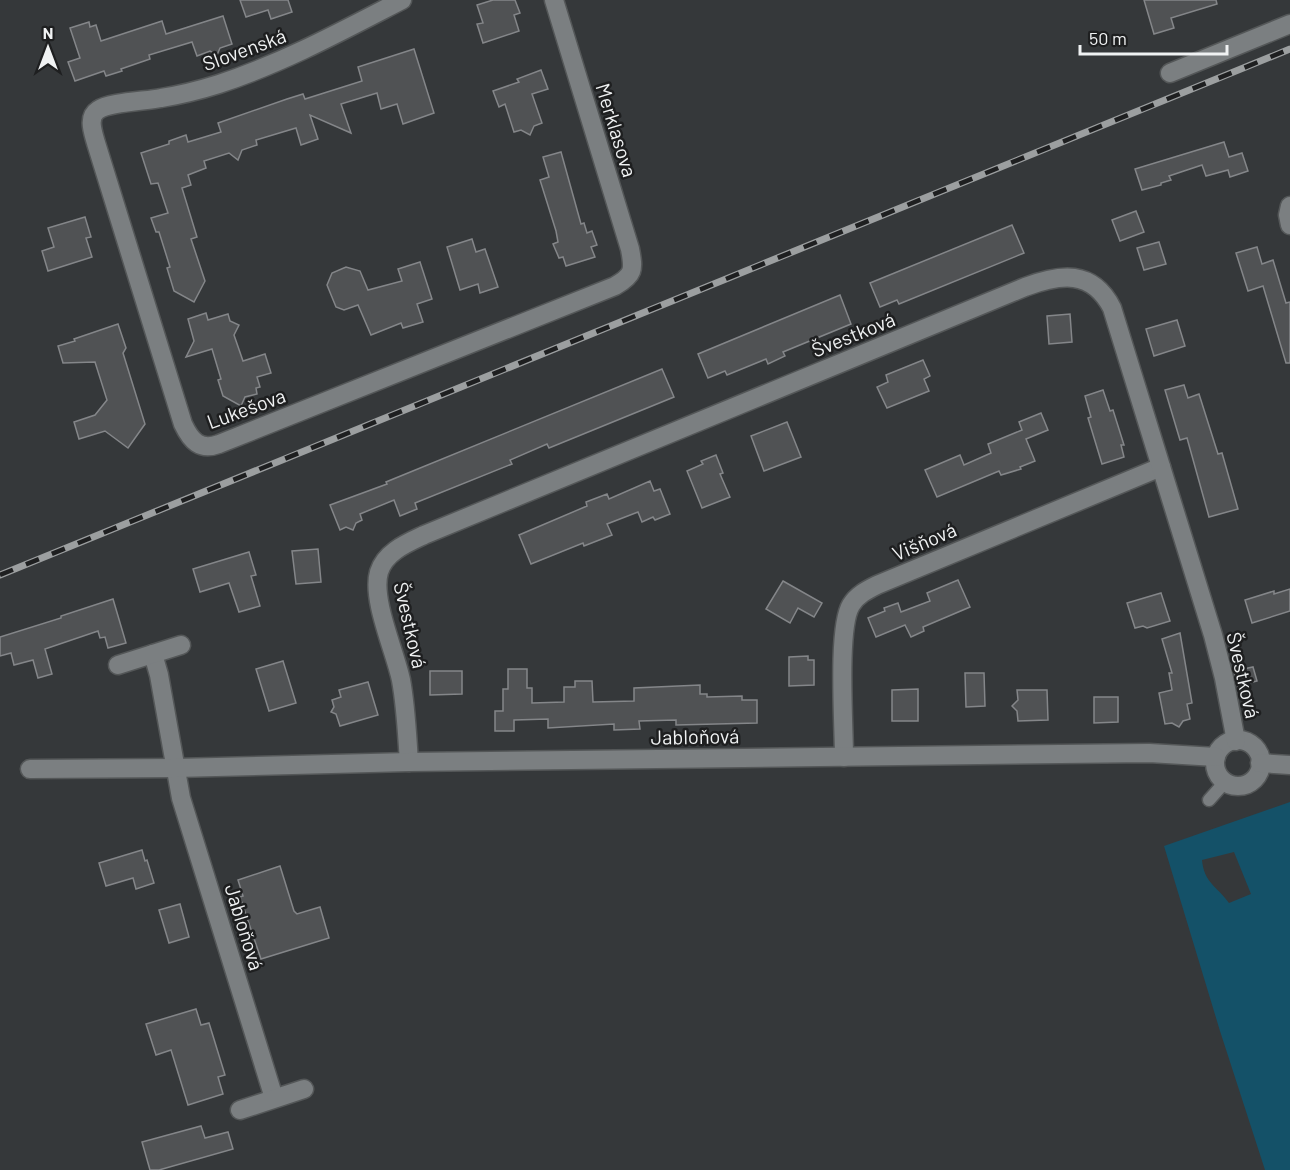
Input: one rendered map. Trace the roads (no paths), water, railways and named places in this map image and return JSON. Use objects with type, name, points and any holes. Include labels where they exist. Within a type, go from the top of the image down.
[{"type":"street","name":"Slovenská","points":[[93,114],[106,106],[183,93],[218,84],[271,65],[402,0]]},
{"type":"street","name":"Merklasova","points":[[554,0],[630,249],[632,274]]},
{"type":"street","points":[[1170,73],[1290,24]]},
{"type":"street","name":"Lukešova","points":[[93,114],[91,120],[96,143],[183,424],[188,435],[197,445],[214,446],[231,440],[615,286],[632,274]]},
{"type":"street","points":[[1290,206],[1288,214],[1290,225]]},
{"type":"street","name":"Švestková","points":[[409,762],[407,723],[401,682],[378,594],[377,581],[379,570],[394,551],[424,535],[1025,287],[1052,279],[1075,278],[1098,288],[1108,299],[1117,322],[1218,655],[1236,741]]},
{"type":"street","name":"Višňová","points":[[844,757],[843,635],[848,611],[858,596],[877,585],[1161,467]]},
{"type":"street","points":[[118,665],[181,645]]},
{"type":"street","name":"Jabloňová","points":[[153,654],[159,675],[181,798],[274,1098]]},
{"type":"street","points":[[1236,741],[1247,743],[1254,748],[1260,763],[1257,774],[1250,782],[1236,786],[1226,782],[1216,771],[1216,758],[1223,746],[1236,741]]},
{"type":"street","name":"Jabloňová","points":[[30,769],[1149,753],[1216,758]]},
{"type":"street","points":[[1260,763],[1290,765]]},
{"type":"street","points":[[240,1110],[304,1089]]},
{"type":"lane","points":[[1209,800],[1226,782]]},
{"type":"railway","points":[[0,575],[1290,49]]}]
